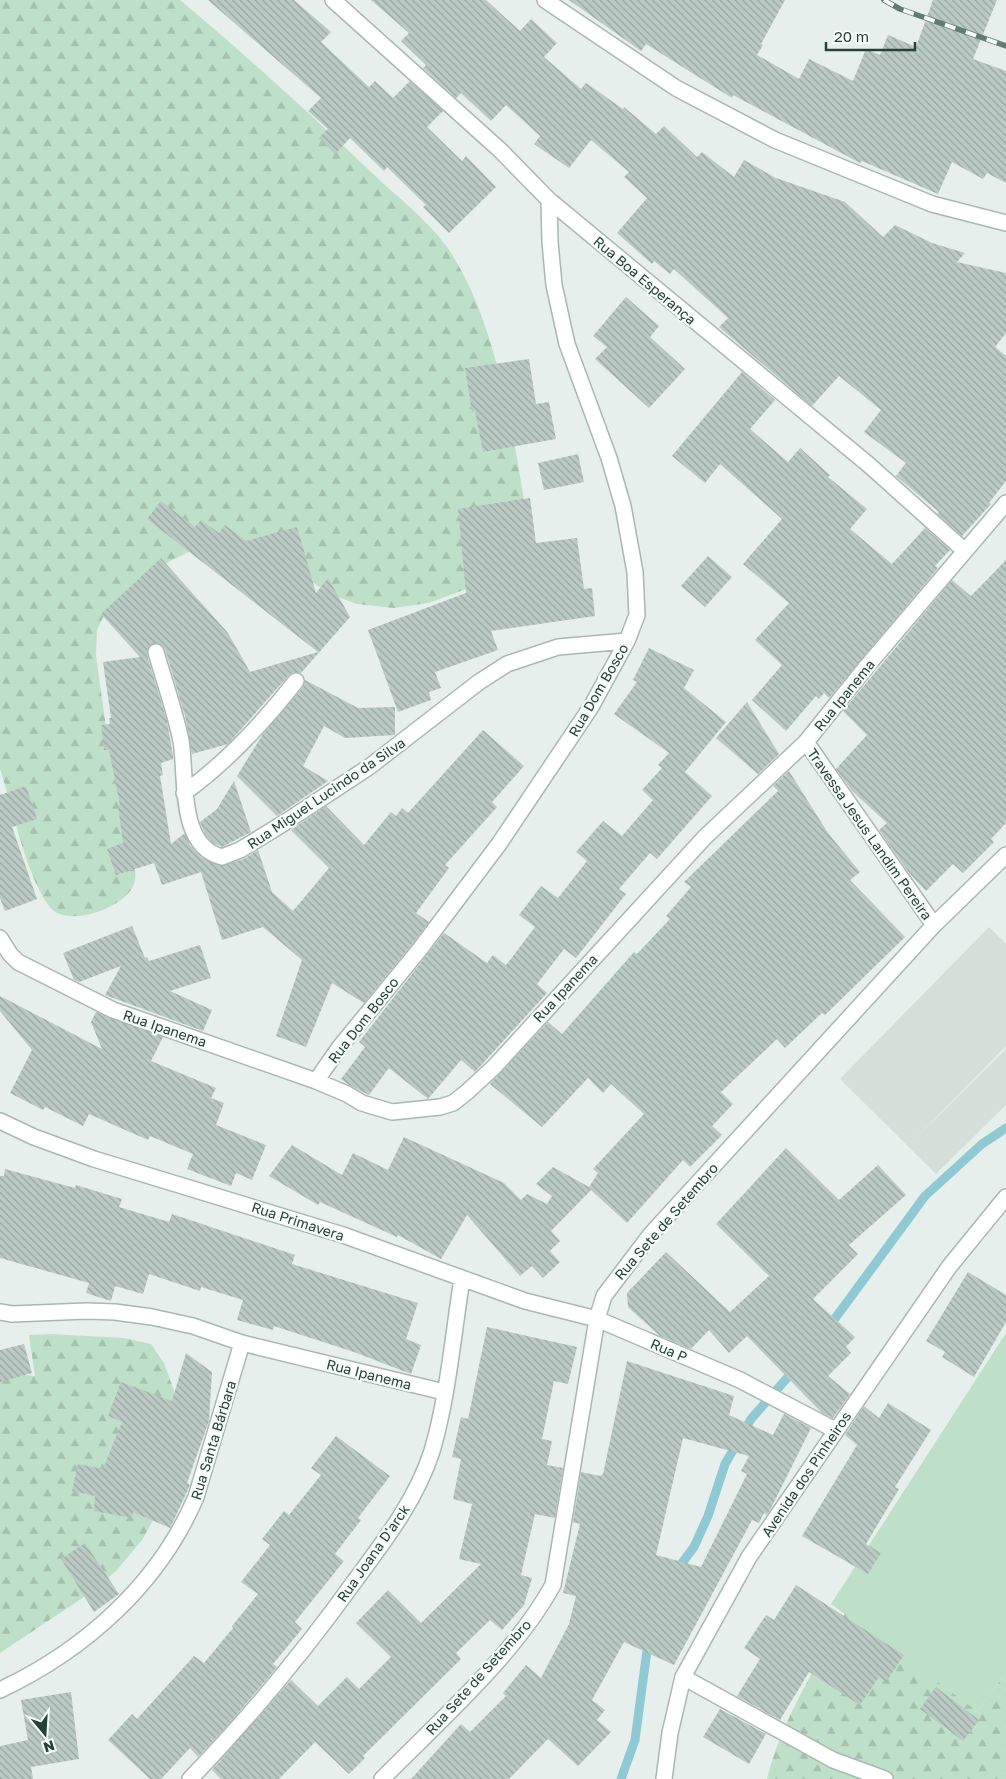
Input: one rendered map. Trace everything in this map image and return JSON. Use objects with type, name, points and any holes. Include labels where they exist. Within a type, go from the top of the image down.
[{"type":"street","name":"Rua Boa Esperança","points":[[333,0],[500,150],[549,200],[869,465],[965,551]]},
{"type":"street","points":[[544,0],[676,88],[775,140],[932,204],[1006,222]]},
{"type":"street","name":"Rua Dom Bosco","points":[[316,1081],[339,1048],[420,949],[499,844],[591,707],[628,641],[637,615],[635,572],[623,506],[609,458],[567,344],[554,285],[549,200]]},
{"type":"street","name":"Rua Ipanema","points":[[0,938],[10,954],[18,962],[112,1010],[316,1081],[347,1094],[362,1103],[392,1112],[440,1108],[453,1103],[494,1067],[705,837],[806,742],[867,666],[1006,502]]},
{"type":"street","name":"Rua Miguel Lucindo da Silva","points":[[156,652],[181,743],[184,794],[189,817],[199,840],[216,855],[229,855],[284,823],[369,767],[479,682],[507,664],[535,652],[558,647],[628,641]]},
{"type":"street","points":[[184,794],[205,778],[241,745],[296,681]]},
{"type":"street","name":"Travessa Jesus Landim Pereira","points":[[806,742],[934,925]]},
{"type":"street","name":"Rua Sete de Setembro","points":[[382,1779],[474,1686],[540,1607],[553,1585],[598,1319],[604,1296],[651,1234],[934,925],[1006,854]]},
{"type":"street","name":"Rua Primavera","points":[[0,1121],[34,1137],[94,1159],[343,1235],[525,1301],[598,1319]]},
{"type":"street","name":"Avenida dos Pinheiros","points":[[664,1779],[670,1733],[683,1677],[749,1557],[949,1267],[1006,1197]]},
{"type":"street","name":"Rua Joana D'arck","points":[[190,1779],[298,1658],[408,1505],[431,1452],[444,1392],[462,1279]]},
{"type":"street","name":"Rua Ipanema","points":[[0,1312],[12,1314],[115,1312],[152,1317],[192,1326],[242,1343],[444,1392]]},
{"type":"street","name":"Rua P","points":[[598,1319],[740,1380],[835,1430]]},
{"type":"street","name":"Rua Santa Bárbara","points":[[0,1690],[42,1668],[82,1642],[118,1610],[164,1556],[188,1515],[196,1497],[242,1343]]},
{"type":"street","points":[[683,1677],[833,1760],[885,1779]]},
{"type":"shaded area","points":[[989,927],[1006,944],[1006,1046],[914,1140],[1006,1049],[1006,1105],[936,1174],[840,1079]]},
{"type":"green space","points":[[0,0],[180,0],[277,85],[424,220],[451,253],[467,281],[480,312],[500,378],[526,513],[477,585],[429,603],[394,608],[357,604],[330,594],[296,571],[193,550],[170,561],[145,578],[107,609],[97,630],[96,656],[105,720],[134,862],[135,878],[132,888],[117,903],[92,914],[79,916],[67,916],[57,913],[49,906],[41,893],[26,859],[0,769]]},
{"type":"green space","points":[[1006,1333],[1006,1682],[1002,1678],[977,1711],[831,1604]]},
{"type":"green space","points":[[51,1334],[124,1338],[151,1344],[164,1363],[177,1399],[156,1515],[142,1540],[116,1571],[93,1591],[0,1653],[0,1372],[35,1376],[29,1335]]},
{"type":"green space","points":[[845,1613],[977,1711],[1002,1678],[1006,1682],[1006,1779],[767,1779],[773,1757],[790,1715]]},
{"type":"building","points":[[208,0],[294,0],[331,32],[321,42],[369,87],[375,81],[393,98],[410,81],[443,111],[427,127],[462,161],[466,156],[496,187],[449,233],[423,207],[426,205],[387,167],[384,171],[350,138],[335,154],[319,138],[328,129],[308,111],[321,98]]},
{"type":"building","points":[[371,0],[486,0],[520,31],[531,19],[557,43],[544,57],[581,89],[586,83],[623,109],[624,107],[656,134],[664,126],[697,157],[702,152],[734,177],[744,160],[776,178],[845,202],[883,237],[895,225],[932,243],[965,253],[957,262],[1006,273],[1006,333],[995,347],[1006,356],[1006,481],[989,503],[991,504],[962,536],[937,514],[939,512],[896,476],[906,463],[864,432],[881,410],[839,376],[812,406],[719,327],[728,318],[674,269],[670,274],[654,261],[652,264],[617,233],[647,198],[624,177],[629,172],[591,140],[569,168],[534,144],[540,136],[506,105],[491,121],[461,93],[456,98],[423,68],[426,65],[401,41],[409,33]]},
{"type":"building","points":[[569,0],[785,0],[757,55],[799,79],[809,59],[853,81],[866,49],[880,55],[888,35],[916,47],[933,0],[997,0],[973,59],[1006,71],[1006,183],[987,173],[983,179],[952,162],[938,194],[862,161],[860,163],[733,95],[732,98],[646,44],[641,51]]},
{"type":"building","points":[[626,297],[659,326],[650,337],[685,369],[649,408],[595,359],[607,347],[593,336]]},
{"type":"building","points":[[529,359],[536,404],[549,402],[556,439],[483,452],[475,411],[472,412],[465,368]]},
{"type":"building","points":[[742,372],[775,400],[750,429],[788,462],[800,448],[830,475],[828,477],[867,509],[850,529],[892,564],[925,528],[950,550],[935,566],[938,568],[829,698],[824,693],[819,699],[816,696],[786,731],[752,700],[782,665],[755,640],[789,603],[743,564],[782,519],[720,464],[705,483],[672,456]]},
{"type":"building","points":[[578,454],[584,482],[544,490],[538,463]]},
{"type":"building","points":[[530,498],[536,543],[577,538],[584,589],[592,588],[595,616],[491,631],[498,650],[435,672],[441,688],[429,692],[431,700],[398,712],[368,630],[466,593],[458,509]]},
{"type":"building","points":[[161,501],[195,527],[201,520],[219,533],[225,525],[246,541],[297,527],[316,593],[328,578],[350,617],[301,673],[293,672],[289,675],[228,744],[192,754],[185,716],[165,649],[158,643],[149,646],[147,655],[167,721],[173,756],[173,759],[161,763],[163,775],[160,776],[171,844],[185,833],[190,845],[201,857],[221,866],[244,859],[258,850],[272,892],[293,911],[329,868],[291,830],[326,806],[364,845],[391,812],[396,816],[402,808],[408,813],[483,730],[524,766],[492,802],[497,807],[445,865],[449,868],[416,913],[429,922],[413,943],[364,1003],[332,983],[306,1047],[276,1036],[302,960],[263,927],[222,940],[201,872],[162,885],[154,863],[116,875],[107,849],[123,843],[118,806],[120,805],[109,750],[104,750],[101,725],[110,724],[109,718],[111,718],[103,662],[140,657],[101,614],[161,558],[228,633],[250,672],[318,652],[147,519]]},
{"type":"building","points":[[708,556],[732,577],[705,607],[681,586]]},
{"type":"building","points":[[1006,560],[1006,823],[991,839],[994,842],[963,873],[953,864],[926,891],[910,874],[879,830],[887,823],[852,791],[836,769],[867,735],[843,711],[952,580],[971,596]]},
{"type":"building","points":[[649,648],[694,670],[684,688],[726,722],[685,772],[712,796],[657,859],[650,853],[619,889],[626,894],[576,958],[564,949],[537,984],[547,993],[475,1072],[461,1060],[428,1099],[389,1068],[369,1095],[349,1085],[341,1079],[365,1047],[359,1042],[444,933],[487,963],[493,955],[506,965],[535,927],[519,915],[541,886],[558,898],[587,861],[576,852],[603,821],[622,836],[653,800],[642,790],[662,768],[658,765],[669,753],[614,714],[637,682],[633,680]]},
{"type":"building","points":[[305,680],[358,708],[395,707],[395,735],[345,738],[324,726],[303,766],[328,781],[277,816],[237,776],[263,734],[303,687]]},
{"type":"building","points":[[747,702],[779,754],[758,774],[716,738]]},
{"type":"building","points":[[789,771],[828,833],[860,872],[850,880],[905,937],[825,1015],[822,1013],[785,1048],[777,1039],[721,1092],[733,1104],[712,1126],[722,1135],[690,1167],[683,1160],[627,1223],[591,1190],[551,1231],[560,1241],[550,1251],[560,1262],[543,1278],[532,1266],[520,1276],[467,1215],[441,1259],[398,1235],[397,1237],[320,1202],[318,1205],[269,1176],[292,1145],[342,1175],[353,1153],[388,1170],[404,1137],[504,1183],[521,1200],[527,1194],[547,1204],[552,1196],[536,1184],[553,1167],[589,1187],[598,1173],[593,1169],[644,1114],[611,1084],[603,1093],[588,1078],[542,1127],[490,1084],[548,1022],[562,1034],[634,952],[637,954],[670,919],[666,916],[691,887],[684,882],[778,791],[773,786]]},
{"type":"building","points":[[234,781],[251,832],[222,847],[213,843],[205,834],[200,822],[217,809]]},
{"type":"building","points":[[26,786],[37,819],[12,827],[37,899],[5,911],[0,898],[0,795]]},
{"type":"building","points":[[132,926],[145,958],[147,957],[149,961],[200,945],[211,978],[170,991],[212,1010],[203,1031],[105,995],[121,966],[79,982],[74,980],[63,953]]},
{"type":"building","points":[[0,996],[102,1049],[91,1022],[96,1012],[163,1037],[151,1061],[216,1088],[211,1098],[224,1103],[216,1125],[266,1145],[252,1180],[236,1173],[231,1186],[187,1169],[193,1154],[150,1136],[148,1140],[89,1114],[83,1126],[45,1107],[43,1110],[10,1093],[32,1050],[0,1011]]},
{"type":"building","points":[[786,1148],[839,1200],[878,1165],[906,1195],[849,1245],[858,1254],[813,1299],[855,1337],[846,1347],[851,1353],[828,1376],[850,1394],[833,1418],[822,1413],[747,1336],[729,1353],[709,1330],[691,1349],[660,1336],[628,1307],[627,1293],[666,1252],[730,1312],[769,1276],[716,1224]]},
{"type":"building","points":[[5,1169],[75,1188],[76,1185],[122,1199],[119,1207],[169,1222],[172,1214],[295,1255],[292,1264],[418,1303],[406,1339],[421,1345],[411,1374],[354,1352],[274,1326],[273,1330],[237,1320],[243,1300],[201,1287],[200,1291],[149,1274],[143,1294],[115,1286],[111,1301],[86,1293],[89,1283],[0,1258],[0,1176],[4,1176]]},
{"type":"building","points":[[968,1272],[1006,1295],[1006,1322],[974,1377],[942,1357],[945,1352],[926,1341]]},
{"type":"building","points":[[487,1327],[577,1347],[568,1384],[554,1381],[542,1439],[552,1441],[547,1465],[563,1468],[555,1518],[535,1514],[521,1575],[532,1578],[524,1605],[502,1630],[490,1620],[456,1653],[461,1659],[363,1756],[365,1758],[349,1774],[315,1742],[279,1779],[221,1779],[212,1770],[291,1680],[318,1706],[347,1677],[359,1689],[391,1657],[356,1623],[388,1590],[421,1623],[481,1564],[459,1559],[472,1504],[453,1499],[461,1459],[452,1457],[461,1417],[468,1419]]},
{"type":"building","points":[[24,1344],[32,1373],[0,1382],[0,1350]]},
{"type":"building","points":[[186,1353],[212,1372],[209,1421],[187,1483],[190,1485],[170,1528],[133,1512],[132,1518],[94,1511],[95,1496],[72,1491],[78,1464],[103,1469],[122,1422],[108,1416],[121,1382],[172,1401]]},
{"type":"building","points":[[627,1361],[734,1396],[729,1415],[773,1435],[784,1414],[811,1428],[767,1515],[764,1513],[759,1523],[752,1520],[674,1665],[624,1642],[592,1700],[605,1710],[597,1720],[611,1732],[578,1766],[548,1739],[509,1779],[411,1779],[461,1724],[470,1732],[506,1696],[503,1693],[526,1665],[541,1678],[569,1624],[576,1596],[563,1593],[580,1524],[573,1522],[581,1472],[600,1476],[603,1474]],"holes":[[[683,1438],[749,1456],[741,1471],[747,1474],[701,1567],[656,1555]]]},
{"type":"building","points":[[888,1403],[931,1430],[895,1487],[899,1489],[866,1544],[881,1553],[868,1574],[802,1536],[857,1445],[845,1435],[864,1406],[879,1418]]},
{"type":"building","points":[[336,1436],[390,1476],[358,1518],[361,1520],[335,1554],[344,1561],[295,1622],[302,1629],[273,1664],[277,1667],[228,1725],[198,1757],[190,1748],[161,1779],[150,1779],[108,1740],[132,1714],[137,1719],[194,1656],[204,1663],[233,1628],[232,1626],[258,1594],[241,1582],[270,1545],[262,1539],[284,1511],[289,1515],[321,1475],[311,1468]]},
{"type":"building","points":[[85,1543],[119,1594],[94,1612],[61,1559]]},
{"type":"building","points":[[796,1585],[904,1655],[886,1682],[879,1677],[860,1705],[809,1672],[780,1720],[737,1696],[760,1659],[744,1648],[766,1615],[774,1620]]},
{"type":"building","points":[[936,1687],[979,1720],[963,1741],[920,1709]]},
{"type":"building","points":[[71,1692],[79,1759],[31,1767],[33,1779],[0,1779],[0,1746],[28,1740],[21,1700]]},
{"type":"building","points":[[720,1709],[766,1734],[749,1764],[703,1737]]},
{"type":"waterway","points":[[828,1328],[925,1196],[982,1144],[1006,1128]]},
{"type":"waterway","points":[[676,1571],[694,1547],[708,1516],[725,1464],[751,1419],[795,1369]]},
{"type":"waterway","points":[[621,1779],[635,1740],[648,1643]]},
{"type":"railway","points":[[884,0],[900,9],[1006,46]]}]
